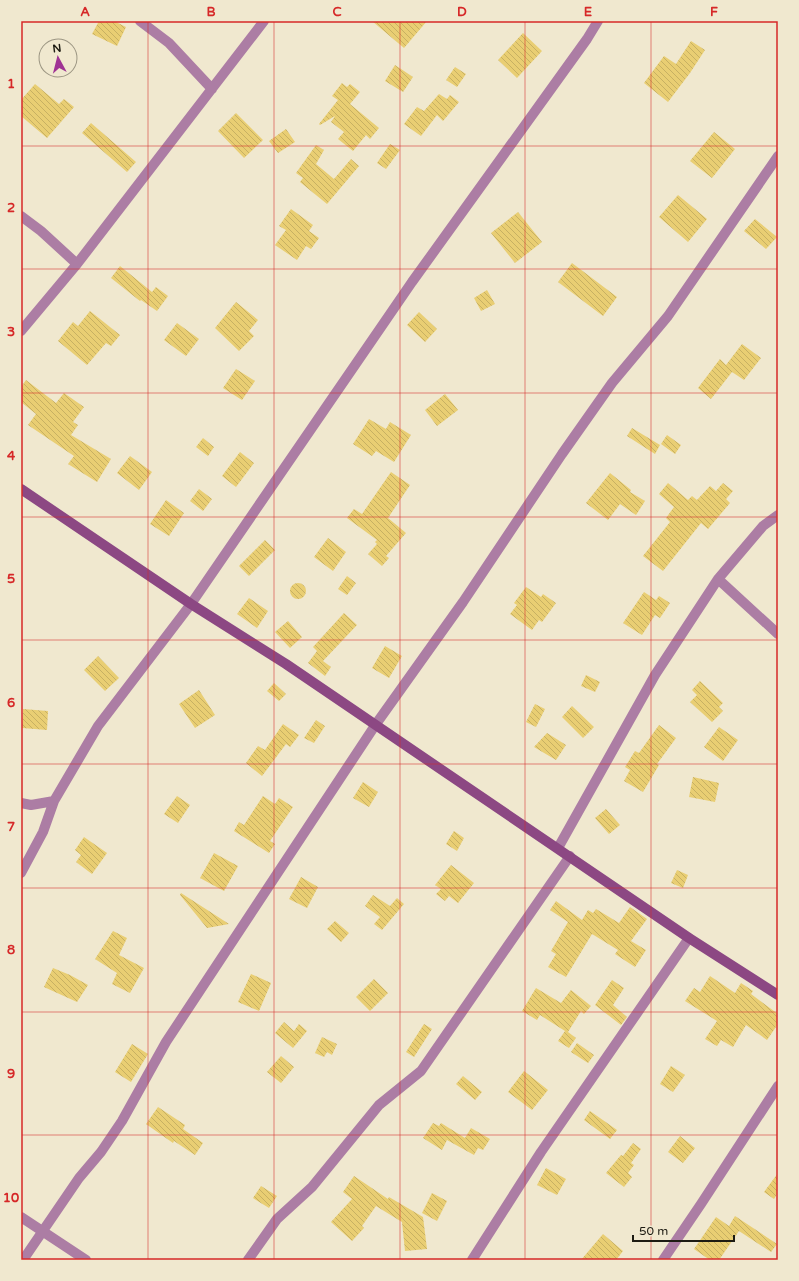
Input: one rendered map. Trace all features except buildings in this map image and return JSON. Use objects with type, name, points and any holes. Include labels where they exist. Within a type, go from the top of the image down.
[{"type":"main road","points":[[21,489],[190,604],[286,664],[376,724],[689,938],[778,995]]},
{"type":"street","points":[[140,21],[169,43],[212,89]]},
{"type":"street","points":[[21,330],[77,264],[264,21]]},
{"type":"street","points":[[21,874],[43,832],[54,801],[98,726],[190,604],[412,282],[587,39],[598,21]]},
{"type":"street","points":[[23,1260],[79,1178],[101,1152],[122,1121],[166,1042],[376,724],[463,602],[562,454],[612,383],[668,316],[778,156]]},
{"type":"street","points":[[21,216],[41,231],[77,264]]},
{"type":"street","points":[[558,848],[655,675],[718,579],[764,526],[778,516]]},
{"type":"street","points":[[718,579],[778,634]]},
{"type":"street","points":[[21,803],[31,805],[54,801]]},
{"type":"street","points":[[248,1260],[277,1219],[312,1188],[379,1105],[421,1070],[570,856]]},
{"type":"street","points":[[472,1260],[540,1152],[689,938]]},
{"type":"street","points":[[663,1260],[778,1086]]},
{"type":"street","points":[[21,1217],[86,1260]]}]
